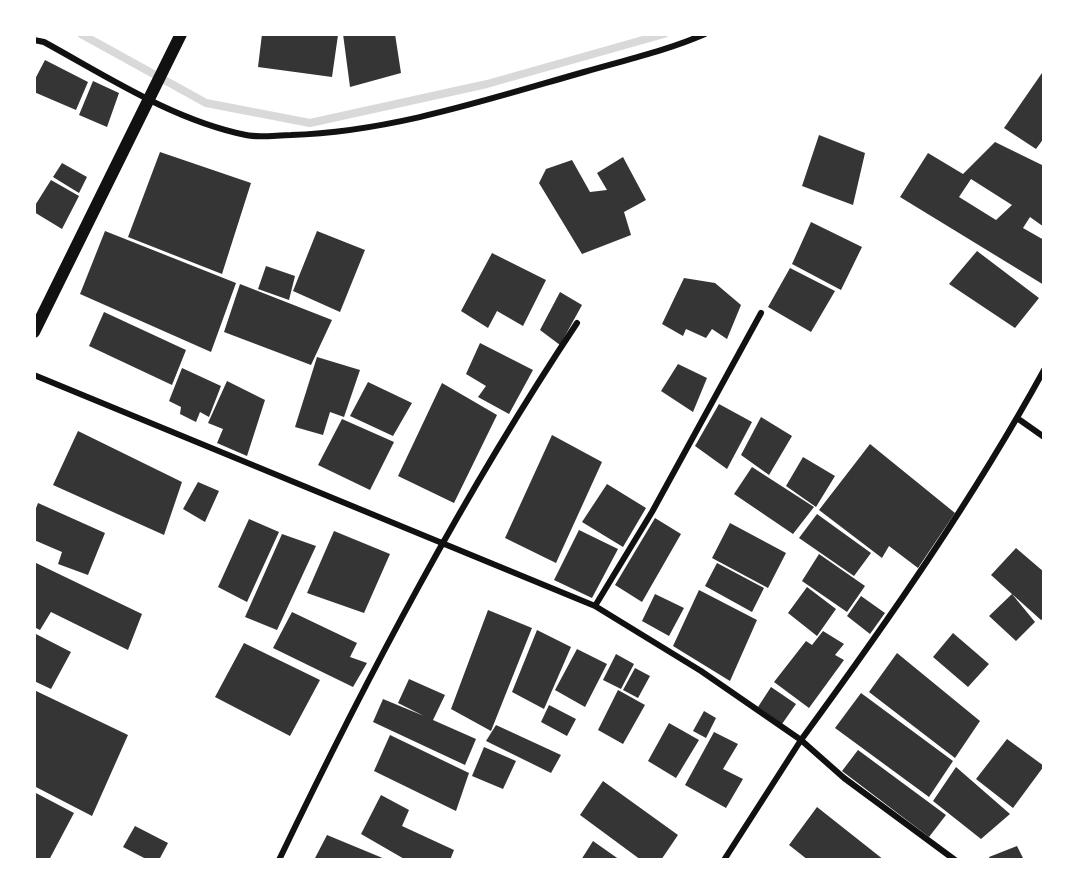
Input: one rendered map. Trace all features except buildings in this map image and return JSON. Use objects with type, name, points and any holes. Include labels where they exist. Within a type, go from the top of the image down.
[{"type":"main road","points":[[34,332],[181,34]]},
{"type":"street","points":[[34,40],[44,42],[209,125],[248,136],[316,134],[393,122],[504,96],[674,47],[705,34]]},
{"type":"street","points":[[595,606],[652,512],[761,313]]},
{"type":"street","points":[[279,860],[442,542],[521,408],[577,323]]},
{"type":"street","points":[[724,860],[801,740],[903,599],[965,506],[1044,370]]},
{"type":"street","points":[[34,375],[595,606],[701,671],[801,740],[844,778],[955,860]]},
{"type":"street","points":[[1017,418],[1044,437]]},
{"type":"waterway","points":[[81,34],[206,103],[310,123],[487,84],[664,34]]}]
